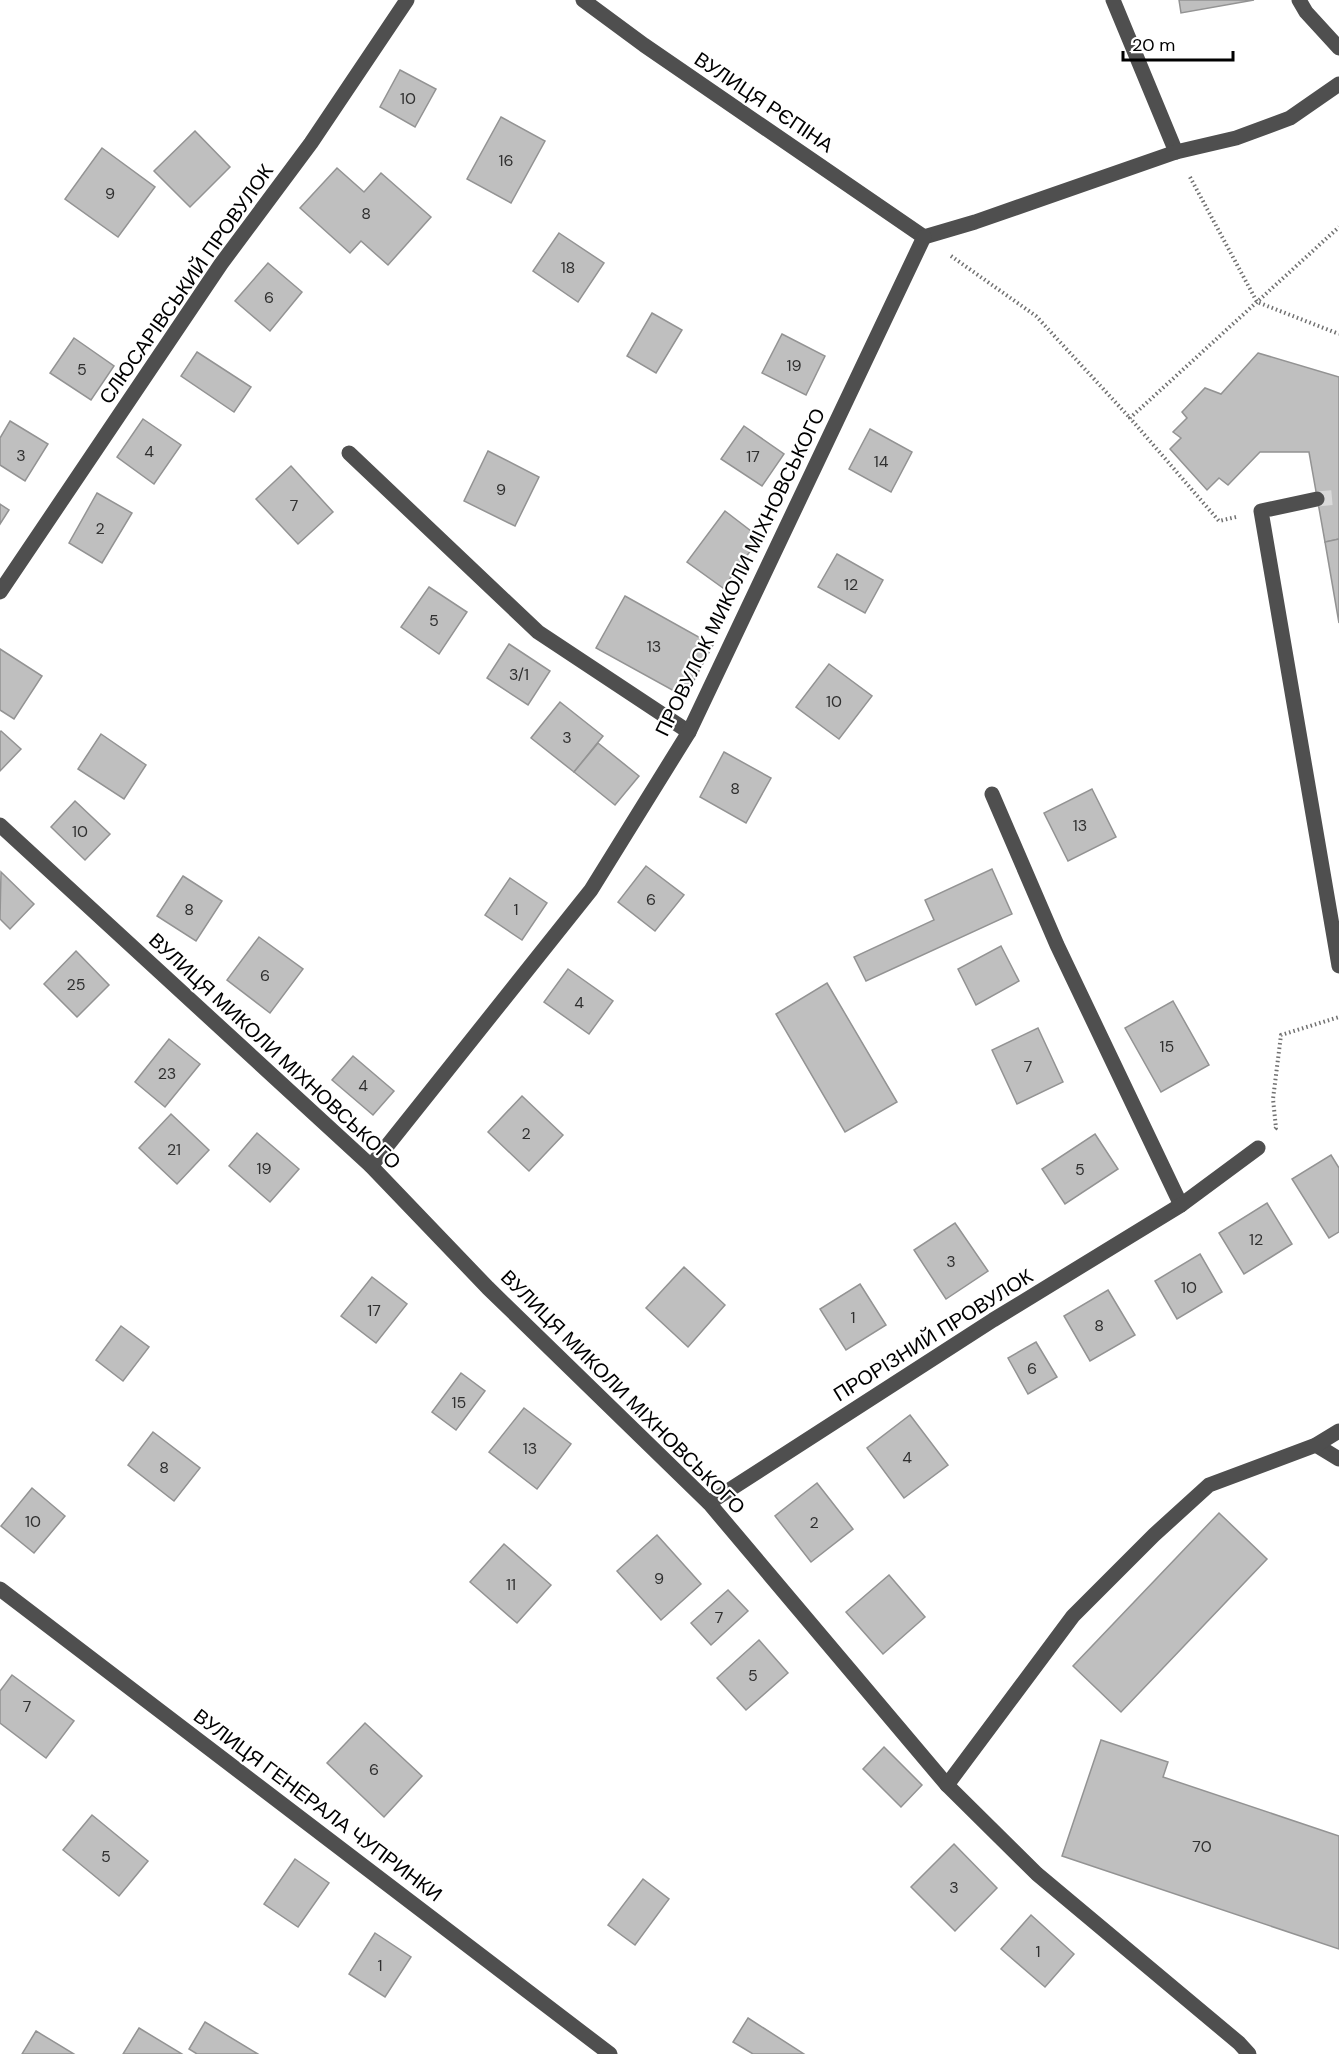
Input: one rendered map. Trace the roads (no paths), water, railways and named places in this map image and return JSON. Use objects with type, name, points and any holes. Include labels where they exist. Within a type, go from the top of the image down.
[{"type":"street","name":"СЛЮСАРІВСЬКИЙ ПРОВУЛОК","points":[[0,592],[221,264],[311,143],[407,0]]},
{"type":"street","name":"ВУЛИЦЯ РЄПІНА","points":[[583,0],[644,45],[924,237]]},
{"type":"street","points":[[1113,0],[1176,152]]},
{"type":"street","points":[[1299,0],[1306,12],[1339,48]]},
{"type":"street","points":[[924,237],[975,222],[1176,152],[1236,138],[1290,118],[1339,84]]},
{"type":"street","name":"ПРОВУЛОК МИКОЛИ МІХНОВСЬКОГО","points":[[371,1166],[591,890],[689,732],[924,237]]},
{"type":"street","points":[[349,453],[538,632],[689,732]]},
{"type":"street","points":[[1317,499],[1261,511],[1339,966]]},
{"type":"street","points":[[992,794],[1058,945],[1181,1204]]},
{"type":"street","name":"ВУЛИЦЯ МИКОЛИ МІХНОВСЬКОГО","points":[[0,825],[371,1166],[488,1288],[709,1503],[947,1785],[1037,1874],[1230,2035],[1249,2054]]},
{"type":"street","name":"ПРОРІЗНИЙ ПРОВУЛОК","points":[[709,1503],[993,1320],[1181,1204],[1258,1148]]},
{"type":"street","points":[[947,1785],[1073,1616],[1209,1485],[1316,1445],[1339,1431]]},
{"type":"street","points":[[1316,1445],[1339,1459]]},
{"type":"street","name":"ВУЛИЦЯ ГЕНЕРАЛА ЧУПРИНКИ","points":[[0,1589],[610,2054]]},
{"type":"tunnel","points":[[1317,499],[1339,497]]}]
